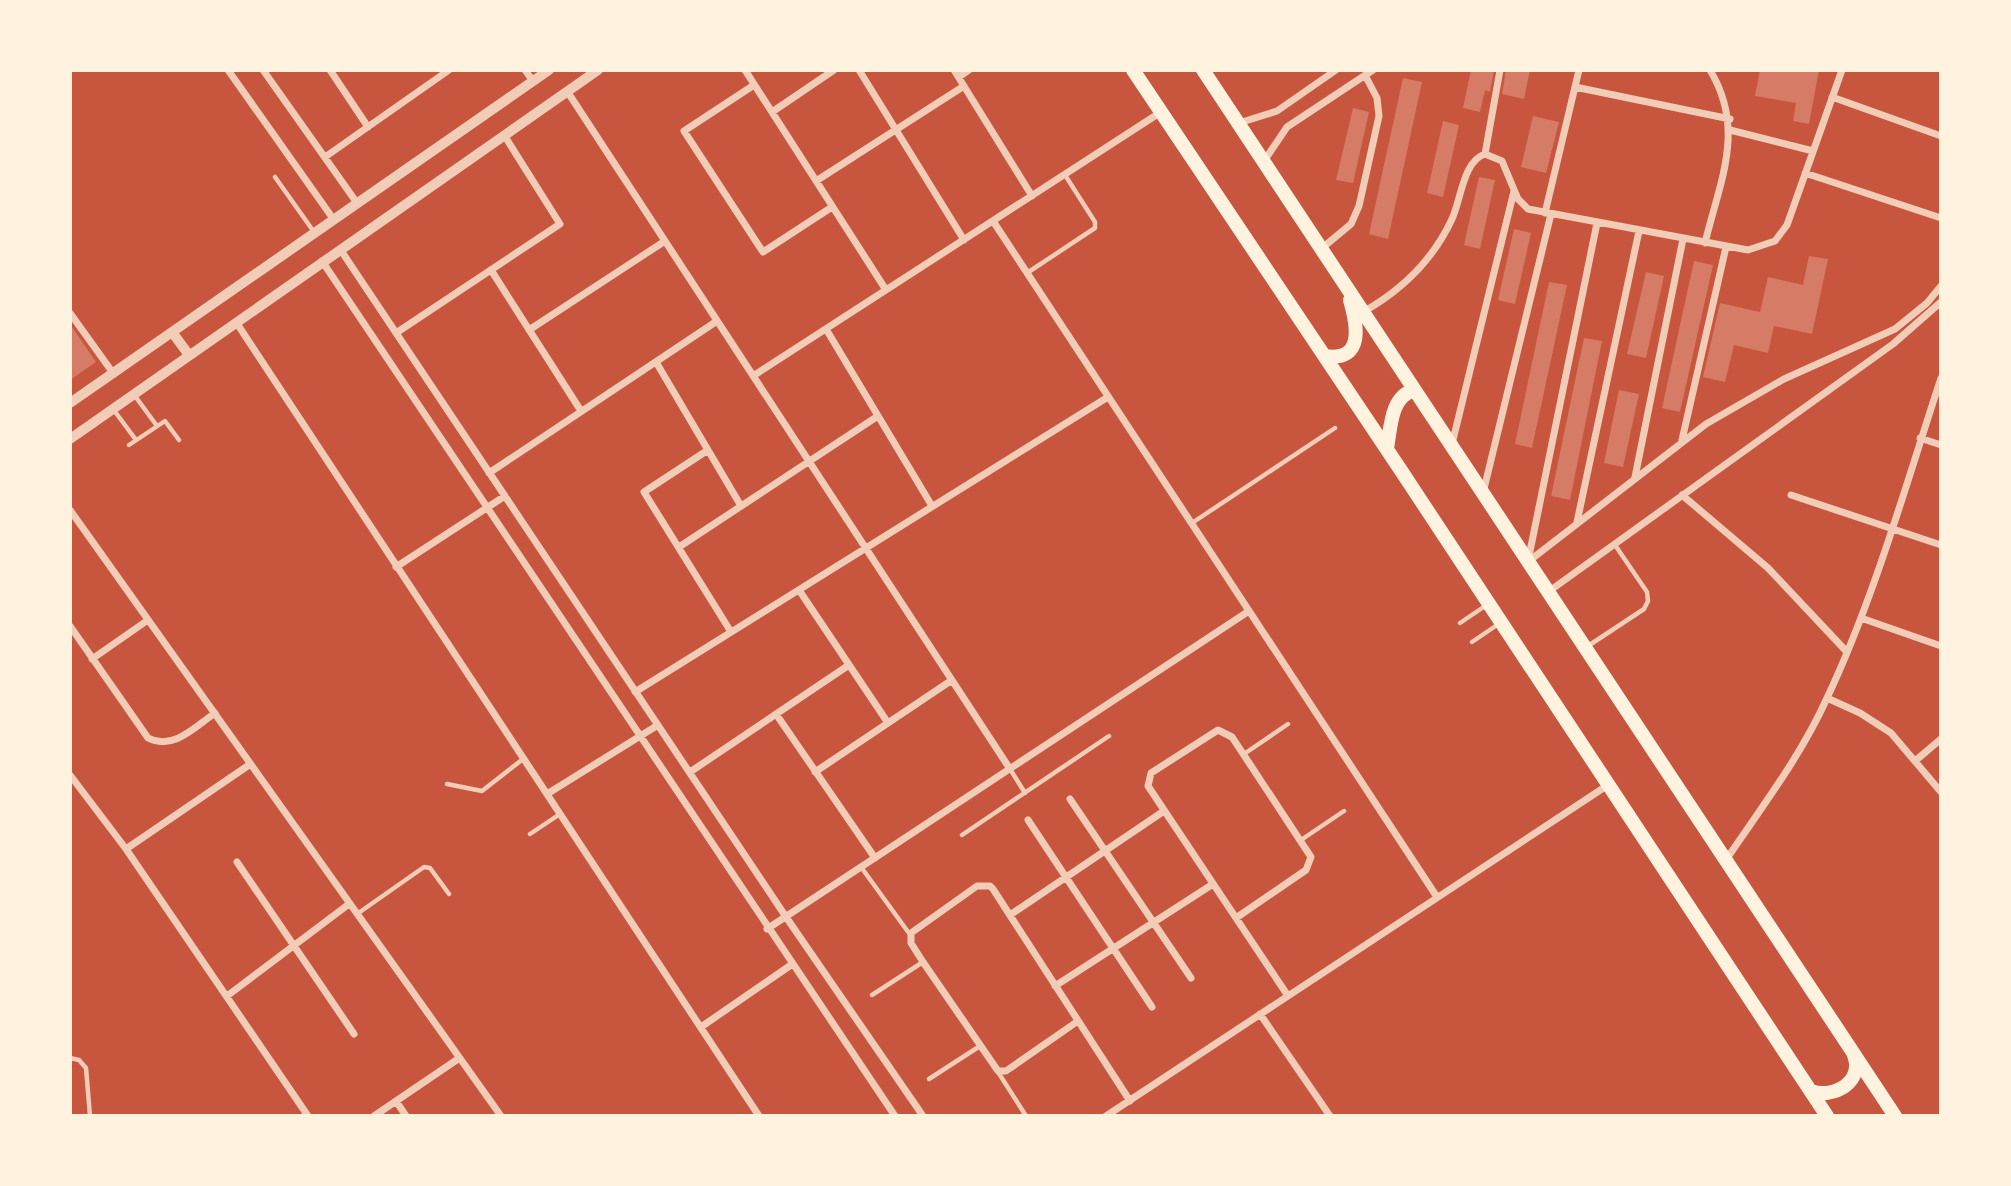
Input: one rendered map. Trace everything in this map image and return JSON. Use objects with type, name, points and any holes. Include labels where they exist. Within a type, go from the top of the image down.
[{"type":"main road","points":[[1133,70],[1387,448],[1827,1116]]},
{"type":"main road","points":[[1203,70],[1895,1116]]},
{"type":"main road","points":[[1325,356],[1333,357],[1350,349],[1358,334],[1346,286]]},
{"type":"main road","points":[[1387,448],[1397,403],[1401,396],[1414,390]]},
{"type":"main road","points":[[1811,1091],[1829,1094],[1846,1087],[1855,1071],[1854,1054]]},
{"type":"street","points":[[228,70],[334,220]]},
{"type":"street","points":[[263,70],[357,203]]},
{"type":"street","points":[[330,70],[368,127]]},
{"type":"street","points":[[325,157],[449,70]]},
{"type":"street","points":[[525,70],[533,81]]},
{"type":"street","points":[[70,403],[549,70]]},
{"type":"street","points":[[70,439],[598,70]]},
{"type":"street","points":[[745,70],[886,290]]},
{"type":"street","points":[[772,112],[834,70]]},
{"type":"street","points":[[859,70],[964,240]]},
{"type":"street","points":[[969,70],[956,73],[1032,196]]},
{"type":"street","points":[[1238,124],[1277,111],[1336,70]]},
{"type":"street","points":[[1264,162],[1287,127],[1373,70]]},
{"type":"street","points":[[1363,312],[1399,288],[1429,257],[1451,220],[1470,166],[1485,154],[1500,70]]},
{"type":"street","points":[[1483,494],[1579,70]]},
{"type":"street","points":[[1705,243],[1730,130],[1730,119],[1722,91],[1710,70]]},
{"type":"street","points":[[1485,154],[1502,161],[1522,205],[1548,214],[1639,232],[1726,247],[1758,249],[1775,241],[1787,225],[1842,70]]},
{"type":"street","points":[[1321,249],[1351,224],[1359,206],[1379,116],[1377,98],[1365,75]]},
{"type":"street","points":[[754,85],[684,131],[764,253],[832,207]]},
{"type":"street","points":[[816,181],[964,86]]},
{"type":"street","points":[[1575,86],[1730,119]]},
{"type":"street","points":[[568,92],[1010,769]]},
{"type":"street","points":[[1832,97],[1941,136]]},
{"type":"street","points":[[753,376],[1161,112]]},
{"type":"street","points":[[1730,130],[1813,151]]},
{"type":"street","points":[[396,333],[560,224],[504,135]]},
{"type":"street","points":[[1805,173],[1941,218]]},
{"type":"street","points":[[1451,447],[1514,190]]},
{"type":"street","points":[[993,221],[1437,897]]},
{"type":"street","points":[[1528,561],[1597,223]]},
{"type":"street","points":[[1577,522],[1639,232]]},
{"type":"street","points":[[1634,477],[1684,239]]},
{"type":"street","points":[[529,330],[665,241]]},
{"type":"street","points":[[1681,441],[1726,247]]},
{"type":"street","points":[[340,249],[786,917],[923,1116]]},
{"type":"street","points":[[322,261],[791,965],[895,1116]]},
{"type":"street","points":[[491,270],[581,411]]},
{"type":"street","points":[[1528,561],[1681,441],[1784,379],[1895,329],[1927,303],[1941,286]]},
{"type":"street","points":[[1548,592],[1893,344],[1941,302]]},
{"type":"street","points":[[70,313],[113,373]]},
{"type":"street","points":[[489,472],[717,320]]},
{"type":"street","points":[[236,322],[759,1116]]},
{"type":"street","points":[[826,329],[932,506]]},
{"type":"street","points":[[172,332],[189,355]]},
{"type":"street","points":[[656,362],[741,506]]},
{"type":"street","points":[[1726,861],[1799,751],[1827,698],[1861,618],[1920,438],[1937,404],[1941,378]]},
{"type":"street","points":[[635,692],[1108,397]]},
{"type":"street","points":[[678,547],[878,416]]},
{"type":"street","points":[[1920,438],[1941,445]]},
{"type":"street","points":[[708,450],[644,492],[731,632]]},
{"type":"street","points":[[1682,495],[1768,568],[1847,652]]},
{"type":"street","points":[[1791,495],[1941,545]]},
{"type":"street","points":[[396,567],[505,496]]},
{"type":"street","points":[[71,514],[501,1116]]},
{"type":"street","points":[[799,590],[888,723]]},
{"type":"street","points":[[767,929],[1249,611]]},
{"type":"street","points":[[1861,618],[1941,646]]},
{"type":"street","points":[[92,659],[148,621]]},
{"type":"street","points":[[70,626],[144,734],[153,740],[175,741],[215,713]]},
{"type":"street","points":[[690,772],[849,665]]},
{"type":"street","points":[[815,772],[952,680]]},
{"type":"street","points":[[1827,698],[1860,713],[1891,733],[1941,792]]},
{"type":"street","points":[[776,714],[875,858]]},
{"type":"street","points":[[547,794],[658,725]]},
{"type":"street","points":[[1236,918],[1309,867],[1311,857],[1230,734],[1218,730],[1154,771],[1148,777],[1147,786],[1288,996]]},
{"type":"street","points":[[1915,761],[1941,738]]},
{"type":"street","points":[[126,849],[249,765]]},
{"type":"street","points":[[70,775],[126,849],[308,1116]]},
{"type":"street","points":[[1106,1116],[1608,785]]},
{"type":"street","points":[[1070,799],[1191,978]]},
{"type":"street","points":[[1010,915],[1164,811]]},
{"type":"street","points":[[1028,820],[1153,1007]]},
{"type":"street","points":[[237,862],[354,1034]]},
{"type":"street","points":[[1055,986],[1213,884]]},
{"type":"street","points":[[1078,1021],[1006,1071],[998,1071],[923,962],[911,936],[916,927],[981,885],[993,890],[1130,1101]]},
{"type":"street","points":[[227,996],[349,904]]},
{"type":"street","points":[[701,1027],[791,965]]},
{"type":"street","points":[[1260,1014],[1330,1116]]},
{"type":"street","points":[[374,1116],[458,1059]]},
{"type":"street","points":[[396,1101],[406,1116]]},
{"type":"lane","points":[[1027,274],[1095,228],[1095,222],[1065,174]]},
{"type":"lane","points":[[275,177],[314,232]]},
{"type":"lane","points":[[133,394],[157,426]]},
{"type":"lane","points":[[113,408],[136,440]]},
{"type":"lane","points":[[129,444],[168,422],[179,440]]},
{"type":"lane","points":[[1191,523],[1335,428]]},
{"type":"lane","points":[[1585,649],[1644,608],[1648,601],[1647,592],[1614,544]]},
{"type":"lane","points":[[1460,623],[1489,604]]},
{"type":"lane","points":[[1472,642],[1501,623]]},
{"type":"lane","points":[[1244,754],[1288,724]]},
{"type":"lane","points":[[962,835],[1109,736]]},
{"type":"lane","points":[[447,784],[482,791],[524,758]]},
{"type":"lane","points":[[1010,769],[1025,793]]},
{"type":"lane","points":[[1301,840],[1345,811]]},
{"type":"lane","points":[[530,834],[560,814]]},
{"type":"lane","points":[[861,866],[911,936]]},
{"type":"lane","points":[[356,915],[424,867],[430,869],[449,894]]},
{"type":"lane","points":[[872,995],[923,962]]},
{"type":"lane","points":[[929,1079],[980,1046]]},
{"type":"lane","points":[[70,1058],[79,1060],[86,1068],[90,1116]]},
{"type":"lane","points":[[998,1071],[1026,1116]]},
{"type":"building","points":[[1471,70],[1494,70],[1490,92],[1485,90],[1480,112],[1463,108]]},
{"type":"building","points":[[1506,70],[1530,70],[1524,99],[1502,94]]},
{"type":"building","points":[[1760,70],[1819,70],[1809,124],[1793,121],[1796,103],[1755,96]]},
{"type":"building","points":[[1403,78],[1422,82],[1388,239],[1369,234]]},
{"type":"building","points":[[1353,108],[1369,112],[1353,183],[1336,180]]},
{"type":"building","points":[[1533,116],[1559,122],[1546,173],[1521,167]]},
{"type":"building","points":[[1443,121],[1459,125],[1443,197],[1427,193]]},
{"type":"building","points":[[1479,177],[1495,180],[1480,249],[1464,245]]},
{"type":"building","points":[[1514,229],[1531,233],[1515,304],[1498,300]]},
{"type":"building","points":[[1809,256],[1828,259],[1812,334],[1774,326],[1768,353],[1734,345],[1725,382],[1703,377],[1720,303],[1760,312],[1768,277],[1803,285]]},
{"type":"building","points":[[1694,261],[1713,265],[1680,412],[1662,408]]},
{"type":"building","points":[[1646,272],[1664,276],[1646,358],[1627,354]]},
{"type":"building","points":[[1549,282],[1567,285],[1532,448],[1515,444]]},
{"type":"building","points":[[70,324],[96,362],[70,380]]},
{"type":"building","points":[[1584,338],[1602,341],[1570,500],[1551,496]]},
{"type":"building","points":[[1619,390],[1639,394],[1623,467],[1604,463]]}]
